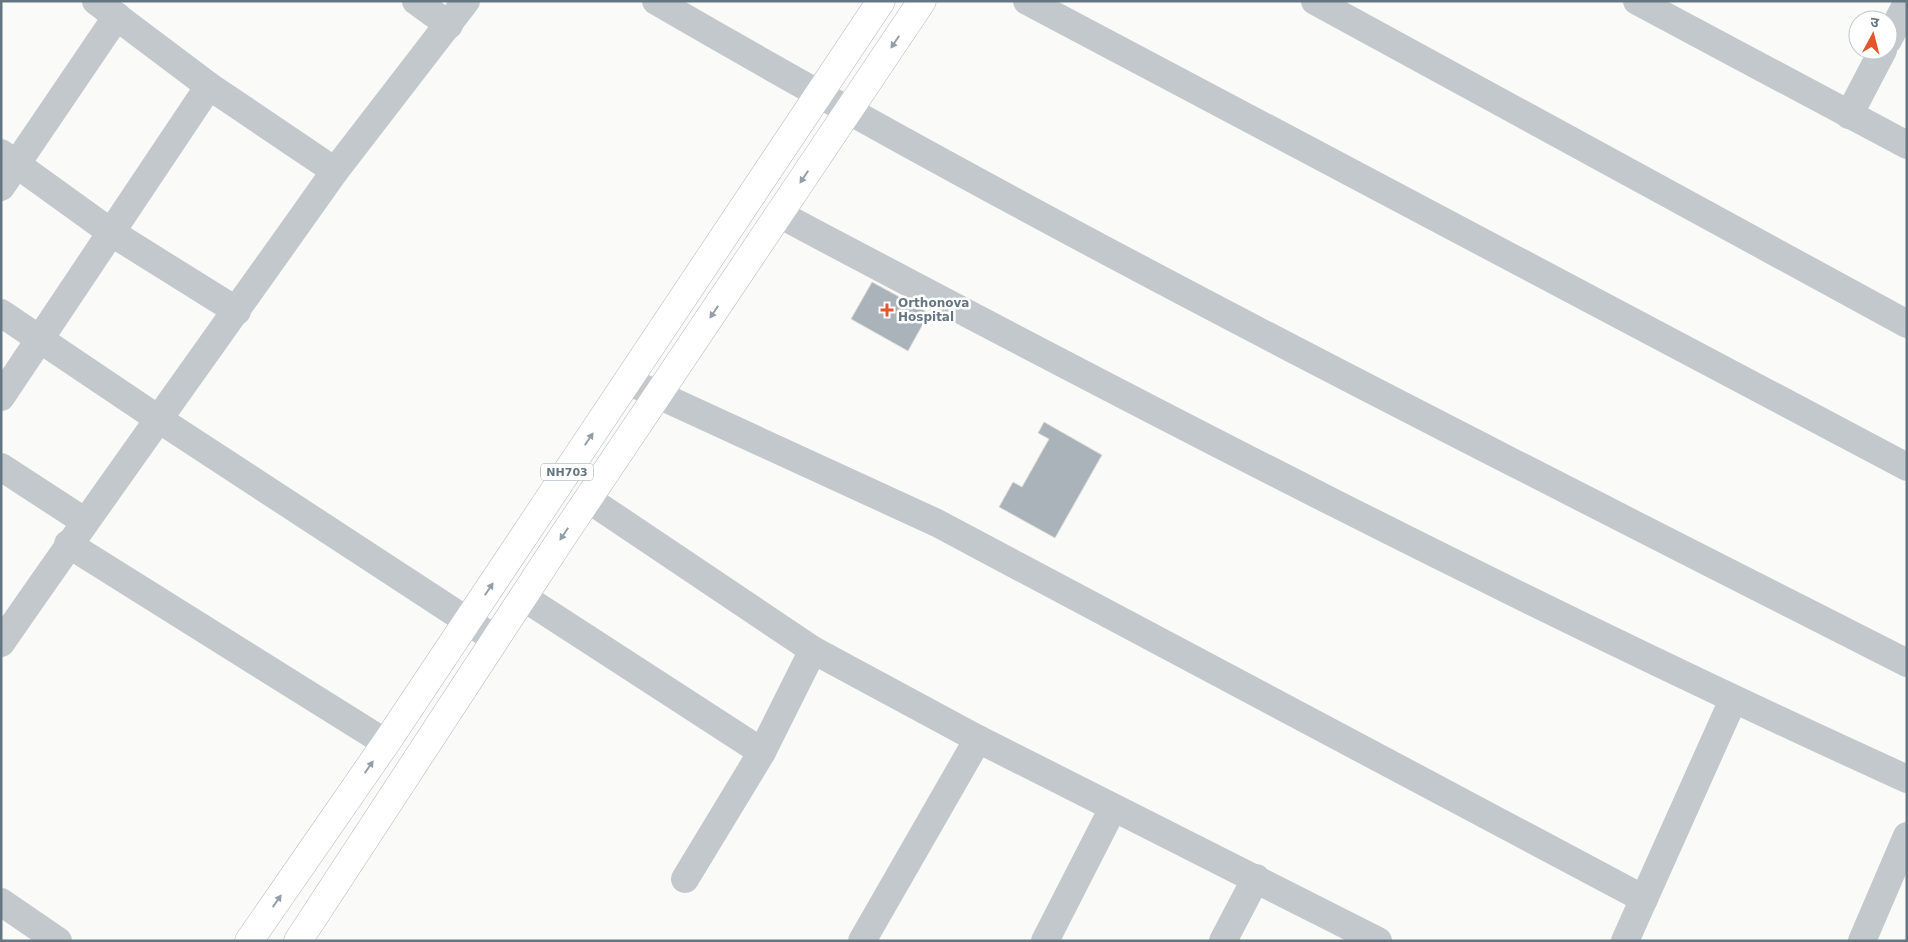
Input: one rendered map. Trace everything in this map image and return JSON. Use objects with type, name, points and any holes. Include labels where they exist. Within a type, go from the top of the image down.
[{"type":"highway","name":"NH703","points":[[249,941],[386,742],[881,1]]},
{"type":"highway","name":"NH703","points":[[298,941],[495,639],[922,1]]},
{"type":"street","points":[[416,1],[450,25]]},
{"type":"street","points":[[1,643],[9,616],[68,544],[160,420],[335,171],[450,25],[466,1]]},
{"type":"street","points":[[656,1],[819,96],[1223,314],[1907,663]]},
{"type":"street","points":[[1028,1],[1907,467]]},
{"type":"street","points":[[1315,1],[1907,324]]},
{"type":"street","points":[[1637,1],[1907,145]]},
{"type":"street","points":[[1898,21],[1907,3]]},
{"type":"street","points":[[1,187],[9,159],[107,9],[209,86],[335,171]]},
{"type":"street","points":[[1849,115],[1878,60]]},
{"type":"street","points":[[1,397],[209,86]]},
{"type":"street","points":[[9,159],[112,233],[236,311]]},
{"type":"street","points":[[779,214],[1109,389],[1733,700],[1907,779]]},
{"type":"street","points":[[1,313],[160,420],[495,639]]},
{"type":"street","points":[[628,381],[954,532],[1644,899]]},
{"type":"street","points":[[1,467],[84,521]]},
{"type":"street","points":[[588,499],[813,650],[978,739],[1378,941]]},
{"type":"street","points":[[68,544],[386,742]]},
{"type":"street","points":[[523,597],[762,752]]},
{"type":"street","points":[[685,879],[762,752],[813,650]]},
{"type":"street","points":[[1625,941],[1733,700]]},
{"type":"street","points":[[862,941],[978,739]]},
{"type":"street","points":[[1045,941],[1113,808]]},
{"type":"street","points":[[1862,941],[1907,836]]},
{"type":"street","points":[[1223,941],[1256,878]]},
{"type":"street","points":[[1,902],[58,941]]},
{"type":"building","points":[[872,282],[929,313],[908,351],[851,319]]},
{"type":"building","points":[[1044,422],[1102,455],[1055,538],[999,507],[1013,482],[1022,487],[1049,439],[1038,433]]},
{"type":"place","name":"Orthonova Hospital","points":[[887,310]]}]
